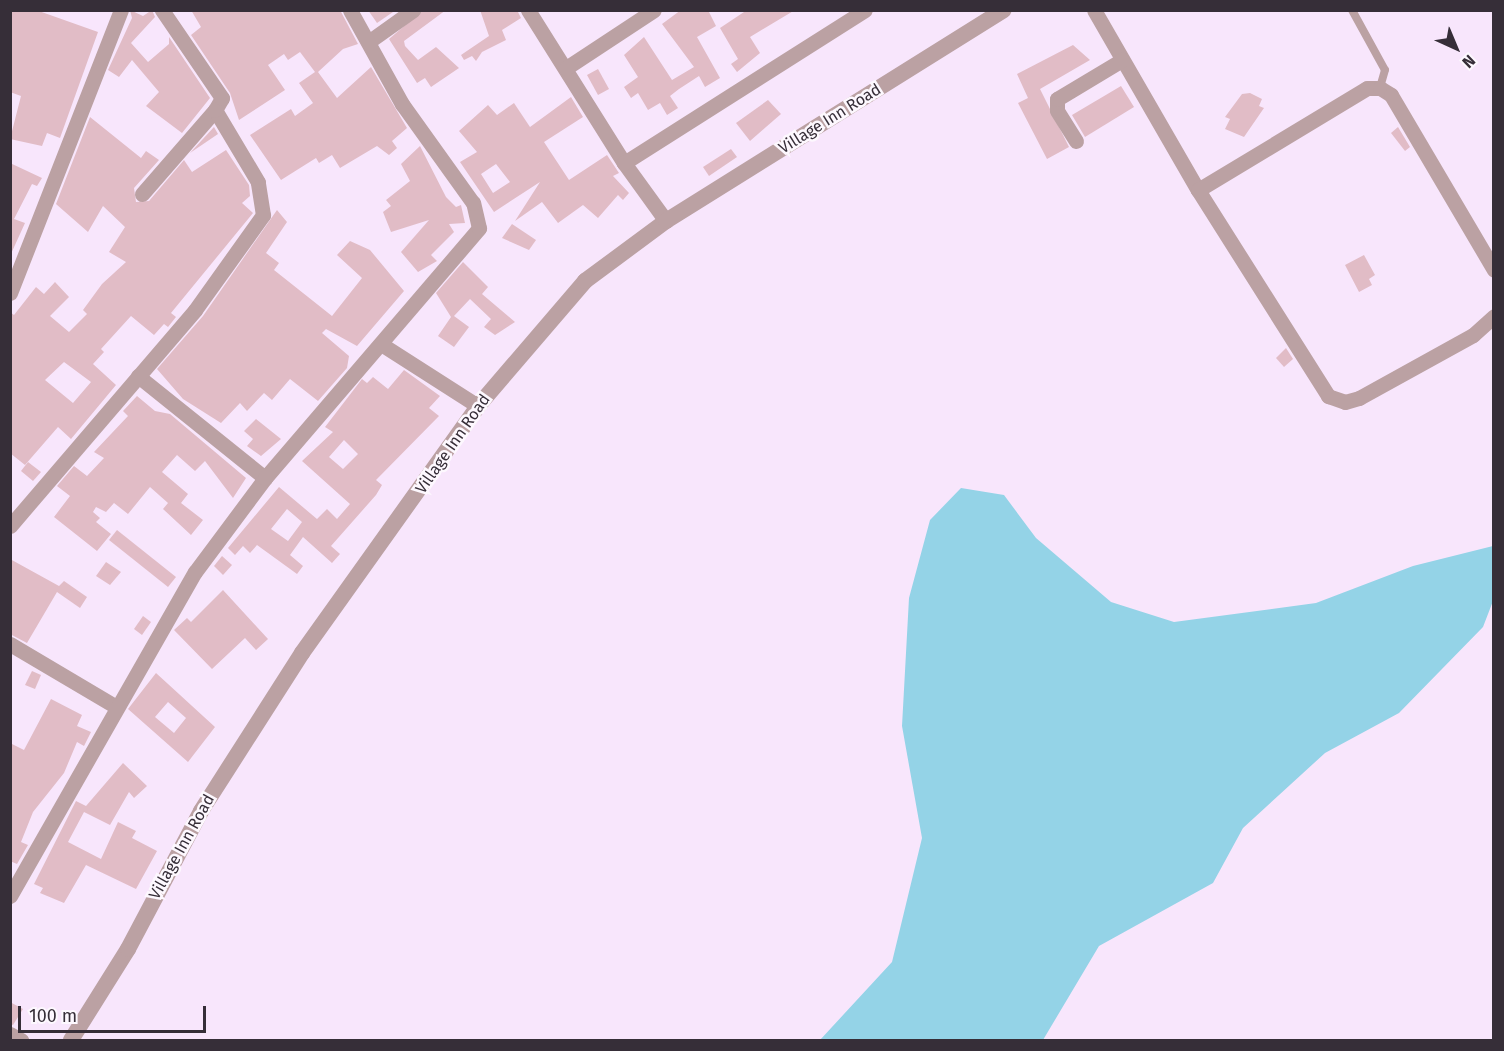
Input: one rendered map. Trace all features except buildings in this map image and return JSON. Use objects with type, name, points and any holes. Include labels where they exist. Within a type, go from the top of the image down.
[{"type":"street","points":[[10,293],[121,10]]},
{"type":"street","points":[[142,194],[216,110],[222,98],[162,10]]},
{"type":"street","points":[[10,896],[115,706],[195,572],[265,478],[381,344],[480,223],[469,197],[377,63],[371,40],[350,10]]},
{"type":"street","points":[[371,40],[413,10]]},
{"type":"street","points":[[528,10],[624,163],[666,221]]},
{"type":"street","points":[[566,68],[654,10]]},
{"type":"street","points":[[624,163],[849,15],[865,10]]},
{"type":"street","name":"Village Inn Road","points":[[71,1041],[229,764],[350,582],[478,406],[585,281],[666,221],[1004,10]]},
{"type":"street","points":[[1094,10],[1198,190],[1328,396],[1344,402],[1359,398],[1473,335],[1494,316]]},
{"type":"street","points":[[1076,141],[1057,110],[1057,99],[1122,60]]},
{"type":"street","points":[[1198,190],[1367,88],[1380,88],[1390,95],[1494,270]]},
{"type":"street","points":[[10,526],[138,376],[263,215],[258,182],[216,110]]},
{"type":"street","points":[[381,344],[478,406]]},
{"type":"street","points":[[138,376],[265,478]]},
{"type":"street","points":[[10,644],[115,706]]},
{"type":"street","points":[[10,1034],[21,1041]]},
{"type":"lane","points":[[1352,10],[1385,70],[1380,88]]},
{"type":"water","points":[[961,488],[1004,495],[1036,538],[1111,602],[1174,622],[1316,603],[1413,566],[1493,546],[1493,601],[1483,627],[1399,713],[1325,753],[1243,828],[1213,883],[1099,946],[1043,1040],[820,1040],[892,962],[922,838],[902,726],[909,598],[930,520]]}]
